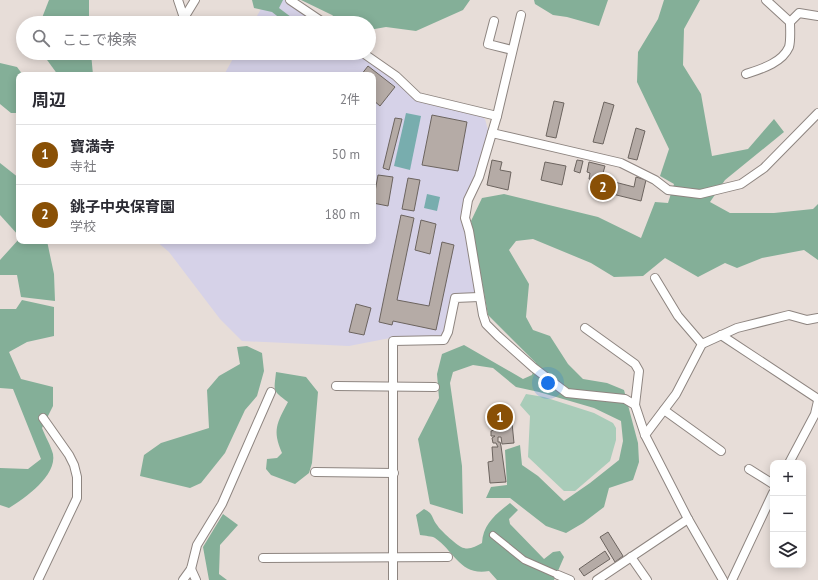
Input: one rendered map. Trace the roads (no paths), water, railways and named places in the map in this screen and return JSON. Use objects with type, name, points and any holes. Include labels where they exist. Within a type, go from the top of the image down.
[{"type":"street","points":[[178,0],[183,16]]},
{"type":"street","points":[[185,16],[195,0]]},
{"type":"street","points":[[290,0],[314,16]]},
{"type":"street","points":[[766,0],[790,22]]},
{"type":"street","points":[[746,74],[769,66],[784,56],[789,46],[790,22],[799,13],[818,16]]},
{"type":"street","points":[[521,15],[497,116],[479,177],[468,200],[465,218],[469,231],[479,297],[486,324],[534,368],[568,393],[625,399],[635,405]]},
{"type":"street","points":[[494,21],[488,44],[512,50]]},
{"type":"street","points":[[373,60],[396,76],[418,97],[497,116]]},
{"type":"street","points":[[492,133],[575,154],[621,163],[655,180],[668,190],[700,194],[742,184],[764,168],[818,113]]},
{"type":"street","points":[[655,278],[678,316],[702,344]]},
{"type":"street","points":[[393,580],[393,341],[444,340],[448,332],[455,298],[479,297]]},
{"type":"street","points":[[645,435],[676,394],[702,344],[737,328],[789,315],[807,320],[818,318]]},
{"type":"street","points":[[585,328],[635,364],[639,371],[635,405],[645,435],[688,519],[723,580]]},
{"type":"street","points":[[721,335],[818,400],[816,415],[791,460]]},
{"type":"street","points":[[336,386],[435,387]]},
{"type":"street","points":[[184,580],[191,568],[198,545],[222,504],[271,392]]},
{"type":"street","points":[[664,410],[721,451]]},
{"type":"street","points":[[38,580],[76,498],[77,484],[74,465],[44,418]]},
{"type":"street","points":[[750,469],[770,482]]},
{"type":"street","points":[[315,472],[394,473]]},
{"type":"street","points":[[732,580],[772,496]]},
{"type":"street","points":[[597,580],[688,519]]},
{"type":"street","points":[[492,535],[524,560],[570,580]]},
{"type":"street","points":[[263,558],[448,557]]},
{"type":"street","points":[[631,557],[647,580]]},
{"type":"street","points":[[191,568],[196,580]]},
{"type":"water","points":[[406,113],[421,116],[410,170],[394,166]]},
{"type":"water","points":[[427,194],[440,197],[437,211],[424,208]]},
{"type":"place","name":"銚子中央保育園","points":[[603,187]]},
{"type":"place","name":"寶満寺","points":[[500,417]]}]
